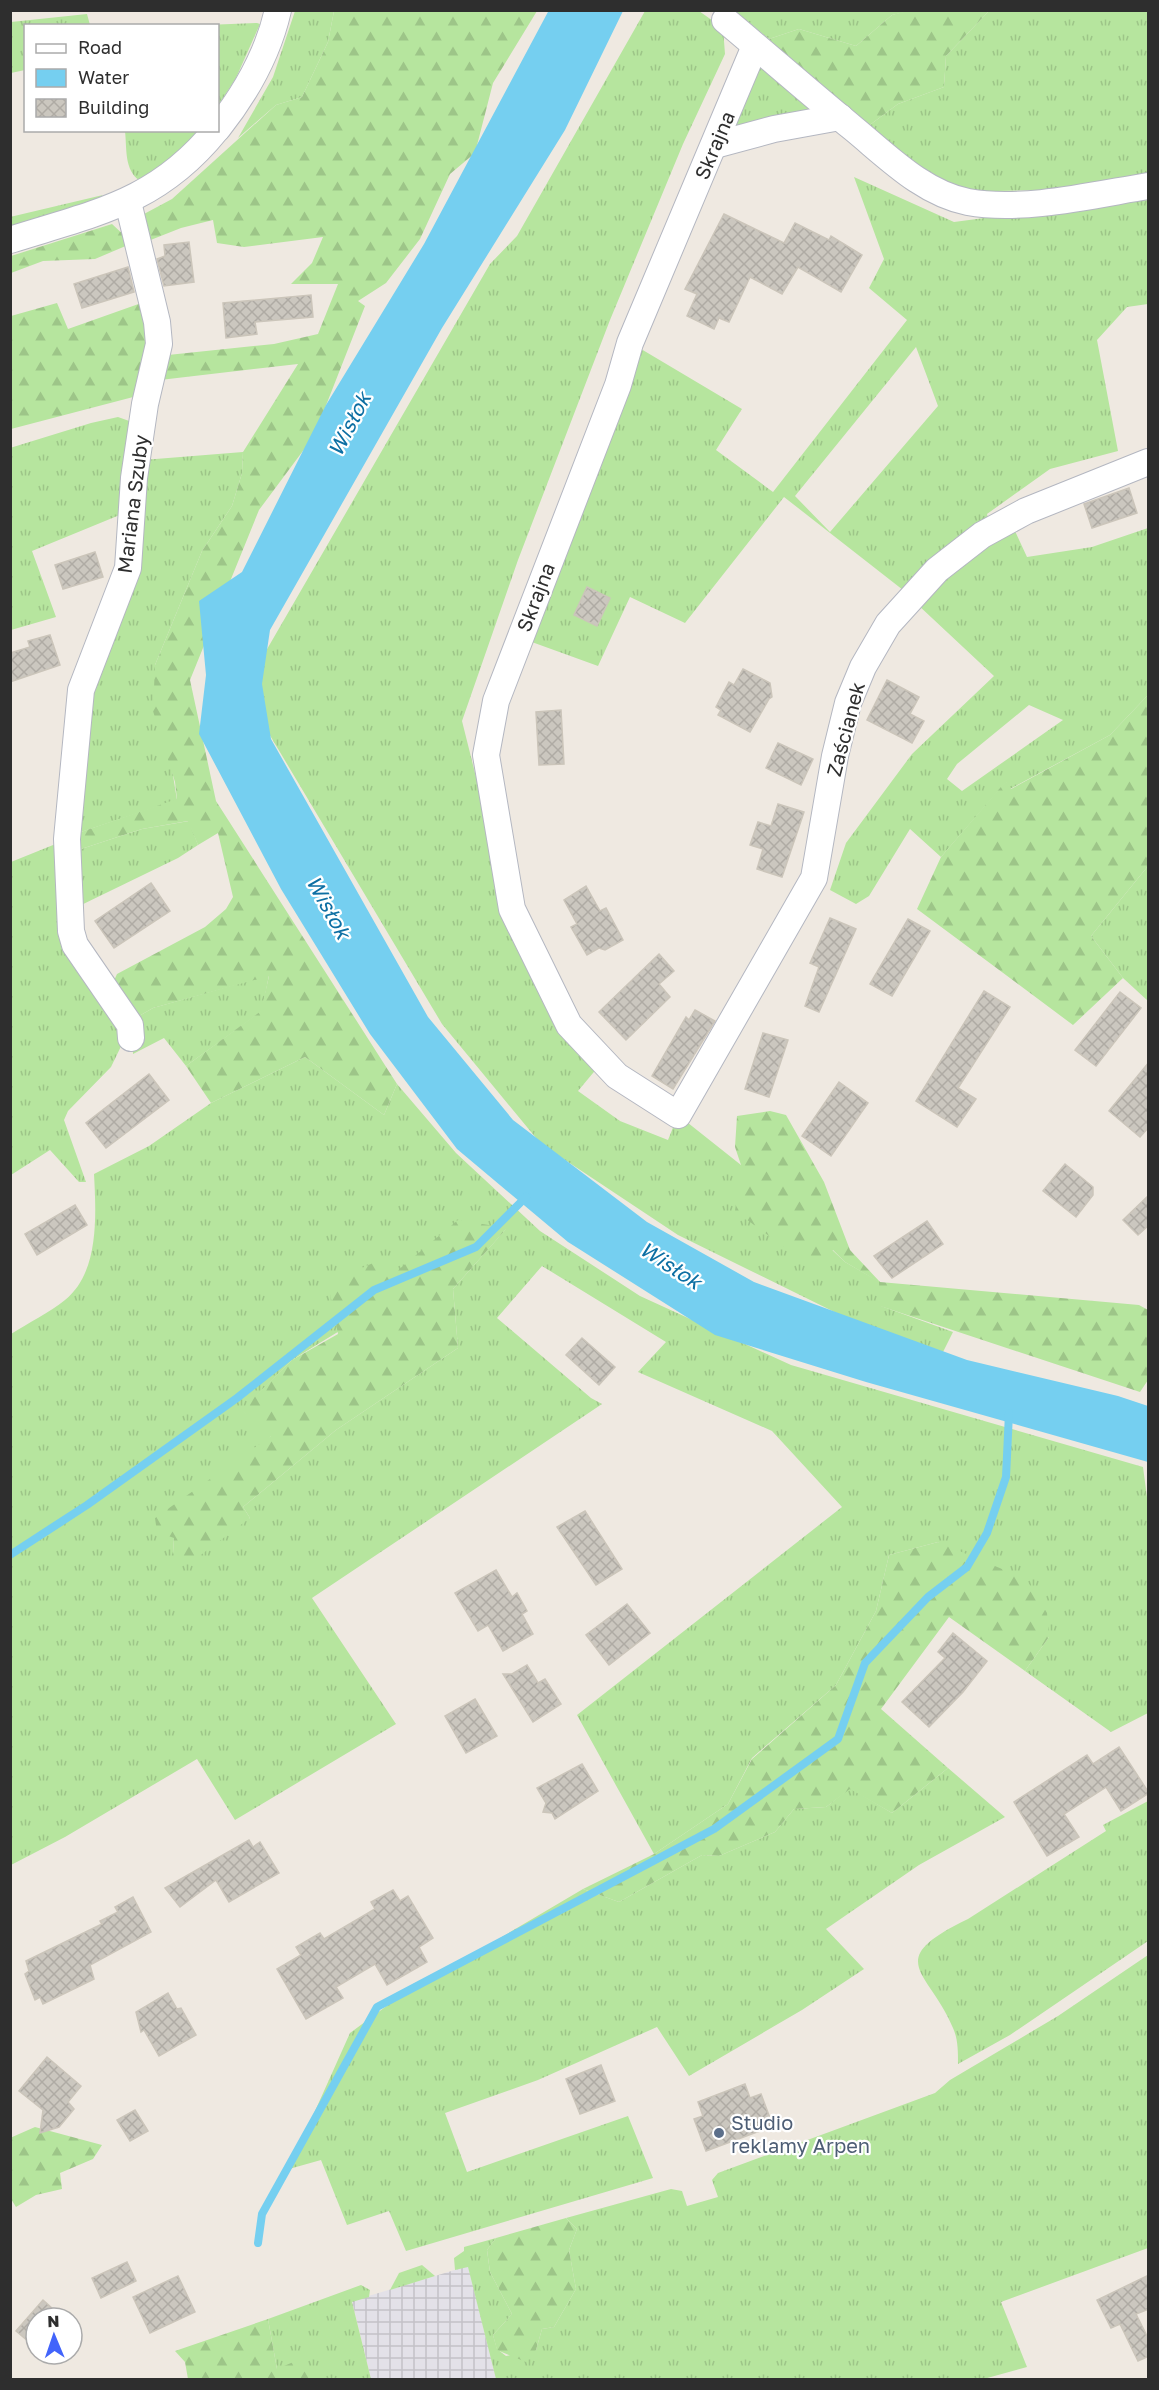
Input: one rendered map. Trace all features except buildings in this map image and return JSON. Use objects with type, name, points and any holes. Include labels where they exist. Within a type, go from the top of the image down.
[{"type":"street","points":[[219,126],[257,69],[278,10]]},
{"type":"street","points":[[725,20],[921,182],[958,200],[989,204],[1040,202],[1149,186]]},
{"type":"street","name":"Skrajna","points":[[678,1115],[617,1076],[569,1025],[512,909],[486,755],[500,691],[618,385],[630,343],[755,46]]},
{"type":"street","points":[[715,145],[774,129],[840,117]]},
{"type":"street","points":[[10,240],[128,202],[162,183],[184,165],[214,132]]},
{"type":"street","name":"Mariana Szuby","points":[[128,202],[157,322],[159,344],[145,404],[134,478],[128,568],[81,690],[67,839],[71,931],[75,945],[130,1025],[131,1038]]},
{"type":"street","name":"Zaścianek","points":[[678,1115],[814,878],[835,756],[848,703],[863,667],[888,624],[937,570],[982,535],[1026,511],[1149,462]]},
{"type":"shaded area","points":[[468,2266],[496,2379],[371,2379],[352,2301]]},
{"type":"green space","points":[[911,10],[989,11],[946,56],[944,87],[898,104],[867,127],[792,63],[769,39],[799,29],[856,46],[892,15]]},
{"type":"green space","points":[[295,11],[334,11],[328,42],[302,97],[276,105],[238,138],[273,77]]},
{"type":"green space","points":[[334,11],[537,11],[493,83],[475,153],[450,174],[420,239],[386,283],[358,301],[365,306],[314,436],[259,510],[190,680],[216,801],[397,1084],[384,1115],[305,1057],[211,1103],[186,1066],[261,1011],[269,976],[153,1008],[132,1020],[112,985],[117,974],[205,927],[226,909],[233,897],[218,833],[198,845],[188,821],[142,829],[75,851],[75,834],[177,799],[175,782],[153,711],[155,665],[202,551],[232,506],[242,473],[243,452],[298,364],[160,380],[168,355],[274,344],[318,334],[338,284],[291,284],[312,263],[323,237],[244,247],[217,243],[213,220],[181,228],[143,243],[144,214],[172,199],[276,105],[302,97],[328,42]]},
{"type":"green space","points":[[645,11],[699,11],[723,28],[725,54],[683,144],[610,320],[518,560],[462,721],[509,909],[598,1067],[578,1091],[620,1121],[668,1140],[678,1115],[741,1165],[845,1262],[880,1282],[881,1306],[953,1332],[943,1352],[873,1331],[678,1235],[541,1144],[442,1024],[262,722],[259,663],[490,264],[517,236]]},
{"type":"green space","points":[[735,11],[911,11],[892,15],[856,46],[799,29],[769,39]]},
{"type":"green space","points":[[989,11],[1148,11],[1148,178],[1043,190],[956,192],[901,155],[867,127],[898,104],[944,87],[946,56]]},
{"type":"green space","points":[[87,14],[90,24],[24,24],[24,70],[11,73],[11,22]]},
{"type":"green space","points":[[219,24],[260,24],[236,78],[219,104]]},
{"type":"green space","points":[[762,64],[815,109],[736,132],[732,120],[754,68]]},
{"type":"green space","points":[[125,132],[199,132],[178,154],[140,181],[131,171],[126,152]]},
{"type":"green space","points":[[854,177],[954,222],[1148,196],[1148,304],[1127,307],[1097,340],[1118,451],[1050,469],[987,514],[988,518],[903,590],[784,497],[685,623],[630,597],[598,666],[529,641],[636,346],[742,409],[716,450],[773,492],[907,320],[869,288],[884,259]],"holes":[[[916,347],[938,406],[830,532],[795,496]]]},
{"type":"green space","points":[[103,195],[90,204],[11,232],[10,217]]},
{"type":"green space","points":[[112,224],[126,237],[128,245],[95,259],[43,261],[11,273],[11,256]]},
{"type":"green space","points":[[147,301],[152,349],[137,396],[11,429],[11,316],[57,303],[68,329]]},
{"type":"green space","points":[[118,417],[132,422],[127,512],[32,551],[56,617],[11,630],[10,448]]},
{"type":"green space","points":[[243,452],[242,473],[232,506],[202,551],[155,665],[177,800],[75,834],[82,745],[143,460]]},
{"type":"green space","points":[[1148,528],[1148,695],[1110,735],[1010,789],[1006,782],[941,857],[910,829],[869,896],[856,904],[830,890],[846,843],[912,754],[994,676],[917,604],[940,576],[1014,529],[1027,557],[1092,547]],"holes":[[[1029,705],[1063,720],[962,791],[947,779],[957,764]]]},
{"type":"green space","points":[[1148,695],[1148,866],[1091,936],[1123,978],[1073,1025],[917,909],[941,857],[1006,781],[1011,789],[1110,735]]},
{"type":"green space","points":[[189,821],[198,845],[178,858],[73,909],[75,851],[142,829]]},
{"type":"green space","points":[[63,841],[65,912],[126,1036],[111,1067],[68,1111],[64,1120],[86,1182],[79,1182],[50,1150],[11,1175],[11,862]]},
{"type":"green space","points":[[1148,866],[1148,1001],[1123,978],[1091,936]]},
{"type":"green space","points":[[269,975],[262,1011],[186,1066],[164,1038],[133,1054],[132,1020],[153,1008]]},
{"type":"green space","points":[[305,1057],[384,1115],[397,1084],[456,1153],[540,1231],[640,1296],[791,1365],[1143,1467],[1148,1505],[1148,1713],[1111,1732],[1025,1671],[1049,1637],[938,1542],[889,1555],[876,1611],[836,1685],[752,1758],[728,1804],[654,1854],[577,1715],[842,1507],[772,1431],[638,1372],[666,1342],[542,1266],[497,1318],[591,1398],[602,1404],[312,1598],[396,1724],[235,1820],[197,1759],[65,1837],[11,1865],[11,1334],[65,1300],[85,1274],[95,1224],[94,1174],[149,1146],[211,1103]],"holes":[[[506,1229],[453,1289],[458,1348],[336,1430],[243,1507],[250,1518],[173,1553],[174,1538],[272,1435],[242,1410],[292,1360]]]},
{"type":"green space","points":[[770,1111],[786,1115],[824,1182],[850,1250],[880,1282],[1139,1305],[1148,1310],[1148,1380],[1140,1392],[880,1306],[879,1282],[845,1262],[833,1250],[814,1269],[735,1211],[741,1165],[735,1147],[737,1116]]},
{"type":"green space","points":[[458,1220],[507,1228],[453,1289],[458,1348],[336,1430],[243,1507],[250,1518],[194,1560],[179,1563],[173,1553],[174,1538],[157,1532],[155,1518],[271,1436],[241,1410],[292,1360],[338,1334],[328,1283],[382,1259],[397,1271]]},
{"type":"green space","points":[[938,1542],[1026,1579],[1047,1613],[1049,1637],[1025,1671],[949,1617],[881,1709],[948,1768],[892,1813],[850,1789],[826,1807],[794,1809],[775,1832],[719,1856],[702,1855],[619,1902],[583,1889],[654,1854],[728,1804],[752,1759],[836,1685],[876,1611],[889,1555]]},
{"type":"green space","points":[[948,1768],[1005,1817],[919,1865],[826,1929],[864,1969],[802,2010],[689,2076],[657,2027],[538,2080],[445,2113],[467,2172],[628,2116],[653,2178],[406,2251],[389,2211],[347,2225],[321,2160],[289,2169],[350,2033],[392,2002],[583,1889],[619,1902],[702,1855],[719,1856],[775,1832],[794,1809],[826,1807],[850,1788],[892,1813]]},
{"type":"green space","points":[[1148,1801],[1148,1941],[1010,2035],[958,2064],[957,2041],[953,2028],[919,1968],[919,1957],[926,1946],[941,1933],[968,1919],[1106,1831],[1103,1825]]},
{"type":"green space","points":[[1148,1955],[1148,2248],[1001,2302],[1027,2367],[980,2380],[496,2379],[468,2267],[455,2270],[454,2258],[464,2251],[464,2247],[496,2238],[487,2250],[490,2272],[512,2314],[493,2335],[497,2349],[506,2356],[536,2350],[542,2329],[554,2327],[576,2289],[569,2250],[577,2229],[566,2218],[671,2189],[682,2191],[687,2206],[718,2197],[712,2180],[718,2173],[935,2093],[950,2080],[1058,2016]]},
{"type":"green space","points":[[35,2127],[102,2145],[93,2159],[60,2173],[62,2189],[36,2195],[16,2207],[11,2199],[10,2138]]},
{"type":"green space","points":[[566,2218],[577,2229],[569,2250],[576,2289],[554,2327],[542,2329],[536,2350],[526,2362],[497,2350],[493,2335],[512,2314],[490,2272],[487,2250],[496,2238]]},
{"type":"green space","points":[[422,2265],[435,2276],[390,2290],[399,2273]]},
{"type":"green space","points":[[361,2285],[370,2290],[369,2297],[352,2302],[371,2379],[312,2379],[277,2369],[268,2319]]},
{"type":"green space","points":[[268,2319],[277,2369],[298,2360],[312,2379],[188,2379],[185,2362],[175,2351]]},
{"type":"water","name":"Wisłok","points":[[549,10],[623,11],[565,130],[442,328],[270,630],[262,684],[271,739],[428,1017],[513,1120],[647,1222],[754,1282],[967,1360],[1118,1396],[1148,1406],[1148,1462],[866,1382],[715,1335],[568,1242],[457,1149],[370,1034],[281,889],[199,734],[206,675],[199,601],[242,572],[326,405],[424,244]]},
{"type":"waterway","points":[[10,1555],[87,1505],[237,1398],[374,1290],[476,1247],[526,1197]]},
{"type":"waterway","points":[[258,2243],[262,2214],[377,2007],[714,1829],[838,1739],[865,1663],[928,1597],[967,1567],[987,1533],[1006,1477],[1009,1413]]},
{"type":"place","name":"Studio reklamy Arpen","points":[[719,2133]]}]
